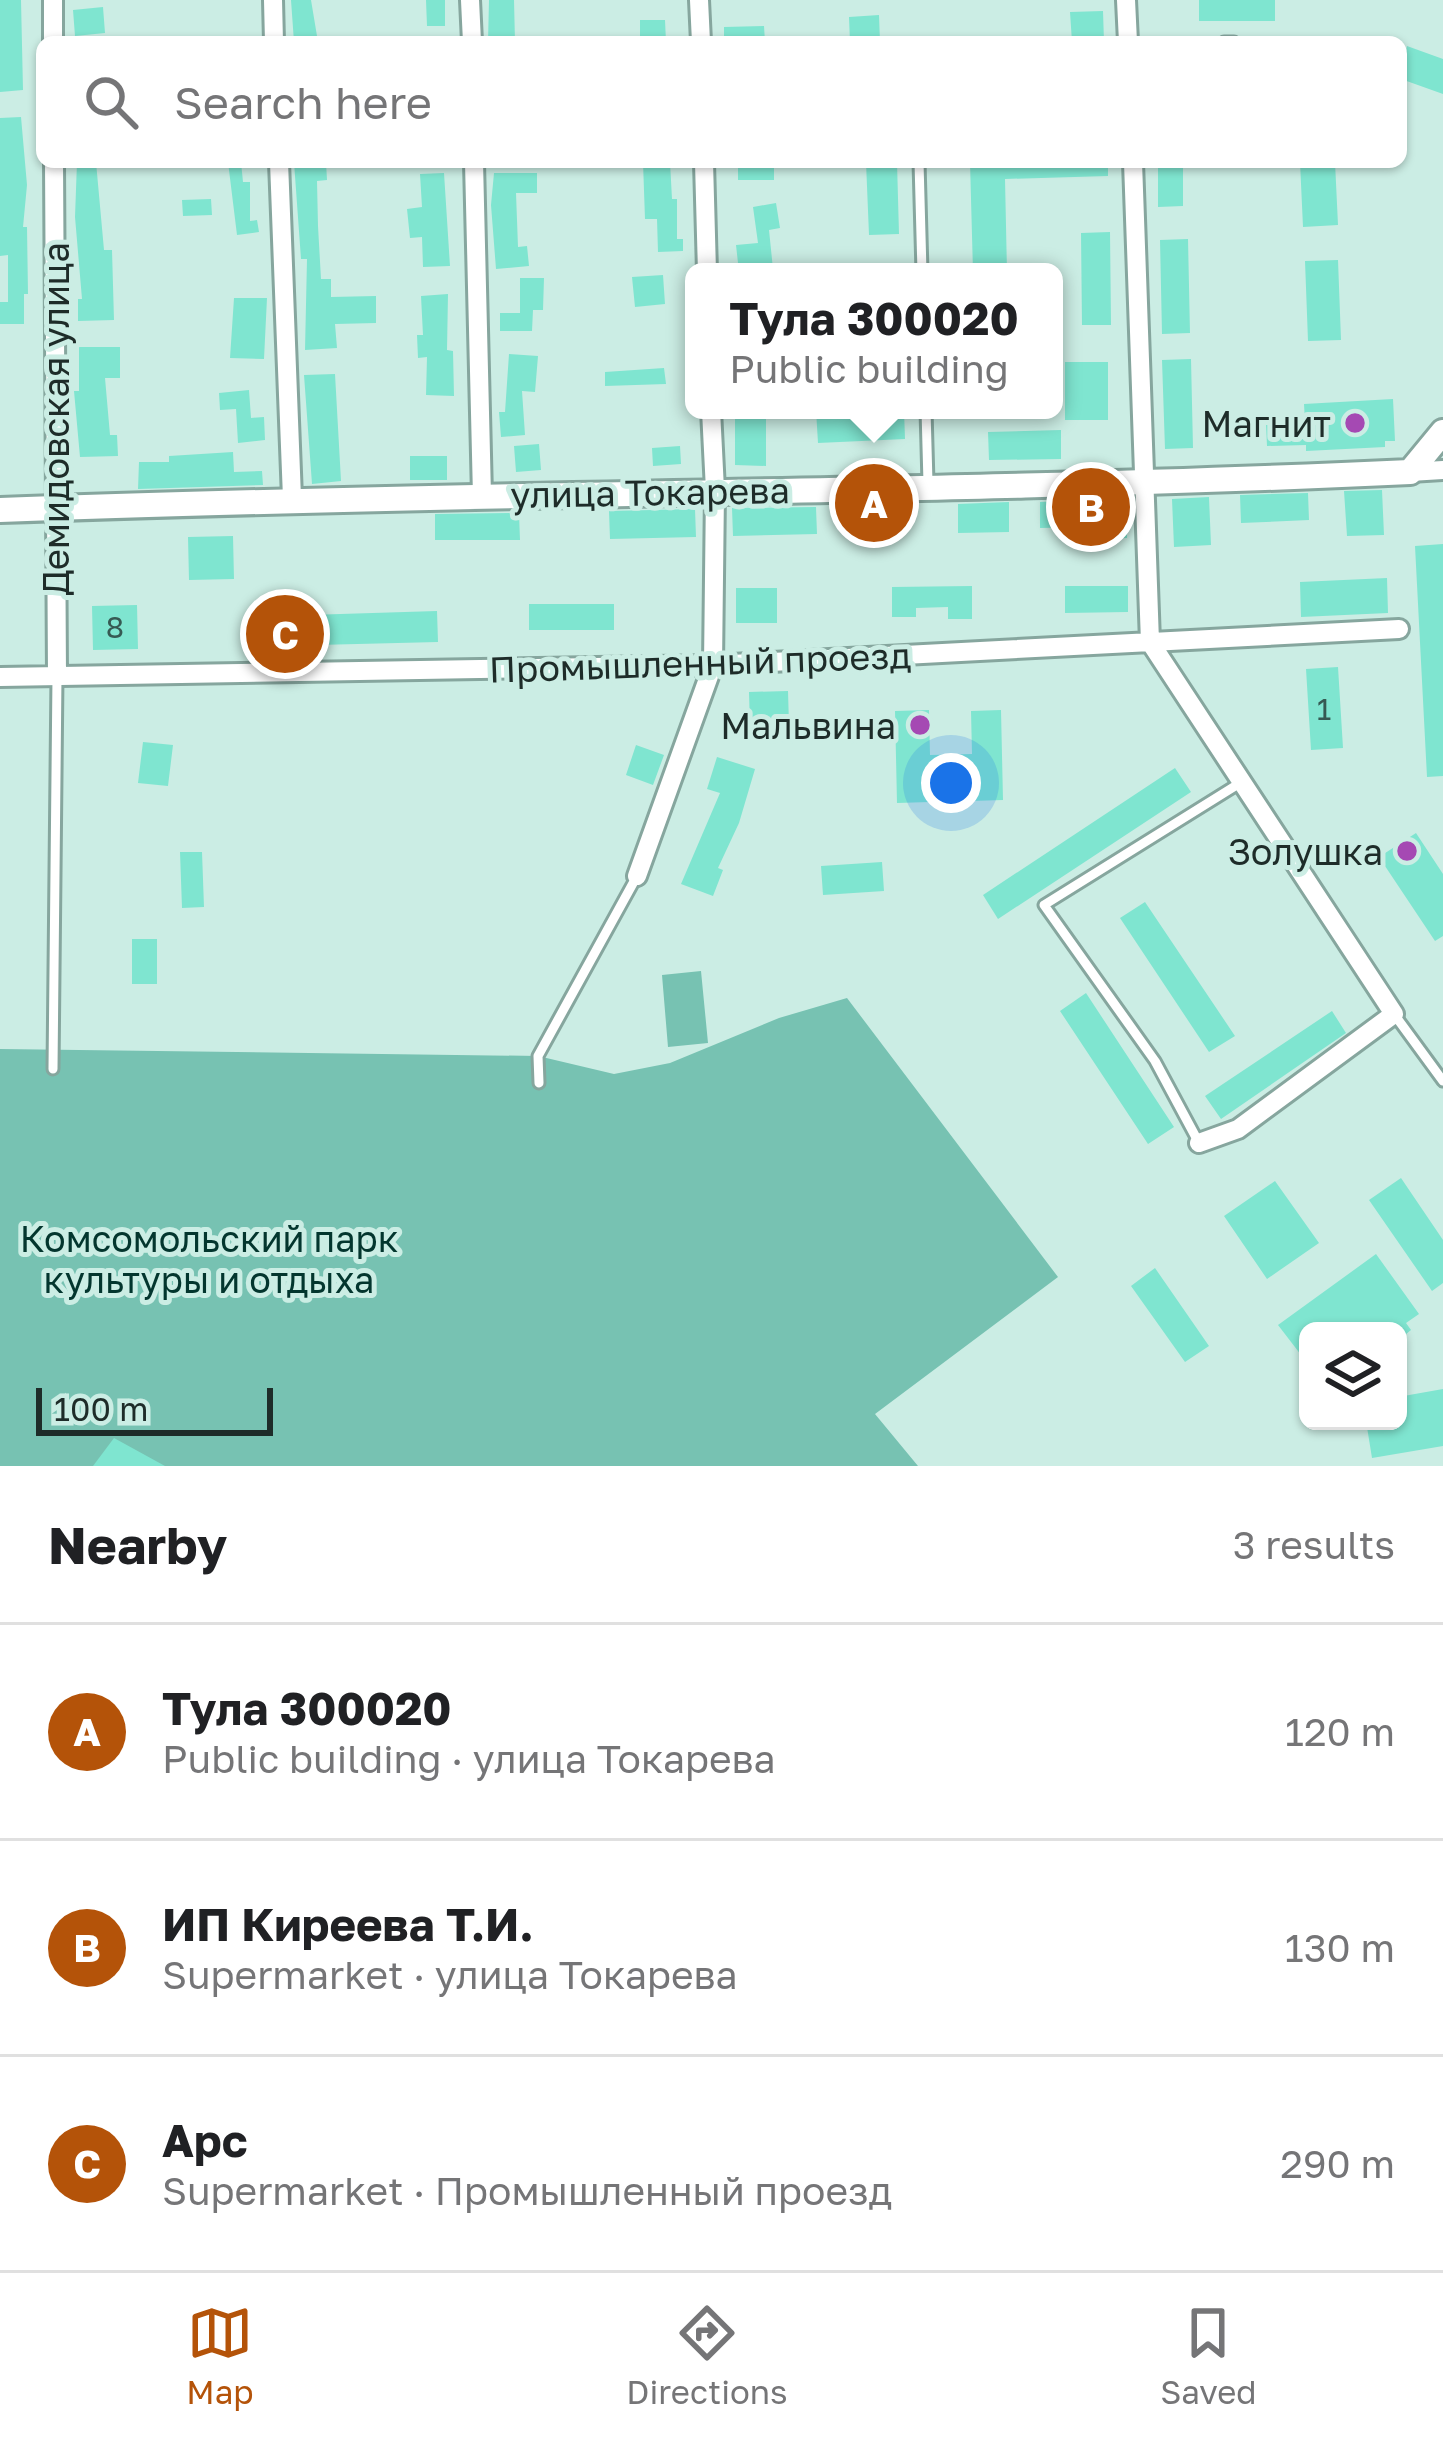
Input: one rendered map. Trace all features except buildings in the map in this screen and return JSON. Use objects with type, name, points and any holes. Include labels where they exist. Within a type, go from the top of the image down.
[{"type":"street","points":[[52,0],[53,36]]},
{"type":"street","points":[[273,0],[274,36]]},
{"type":"street","points":[[470,0],[472,36]]},
{"type":"street","points":[[700,0],[700,36]]},
{"type":"street","points":[[1126,0],[1128,36]]},
{"type":"street","name":"Демидовская улица","points":[[54,168],[57,676]]},
{"type":"street","points":[[279,168],[292,498]]},
{"type":"street","points":[[474,168],[482,496]]},
{"type":"street","points":[[704,168],[706,263]]},
{"type":"street","points":[[1133,168],[1150,642],[1394,1014],[1238,1129],[1199,1143]]},
{"type":"street","points":[[637,876],[713,665],[711,419]]},
{"type":"street","points":[[1410,472],[1443,432]]},
{"type":"street","name":"улица Токарева","points":[[0,510],[292,498],[1146,484],[1443,470]]},
{"type":"street","name":"Промышленный проезд","points":[[0,677],[713,665],[1399,629]]},
{"type":"lane","points":[[919,168],[922,263]]},
{"type":"lane","points":[[926,419],[928,487]]},
{"type":"lane","points":[[53,1070],[57,676]]},
{"type":"lane","points":[[1199,1143],[1155,1061],[1044,905],[1241,782]]},
{"type":"lane","points":[[539,1083],[538,1056],[637,876]]},
{"type":"lane","points":[[1394,1014],[1443,1081]]},
{"type":"green space","points":[[701,971],[708,1043],[668,1047],[662,975]]},
{"type":"green space","name":"Комсомольский парк культуры и отдыха","points":[[847,998],[1058,1277],[875,1414],[918,1466],[0,1466],[0,1049],[538,1056],[614,1074],[670,1063],[779,1018]]},
{"type":"place","name":"Магнит","points":[[1355,423]]},
{"type":"place","name":"Тула 300020","points":[[874,503]]},
{"type":"place","name":"ИП Киреева Т.И.","points":[[1091,507]]},
{"type":"place","name":"Арс","points":[[285,634]]},
{"type":"place","name":"Мальвина","points":[[920,725]]},
{"type":"place","name":"Золушка","points":[[1407,851]]}]
